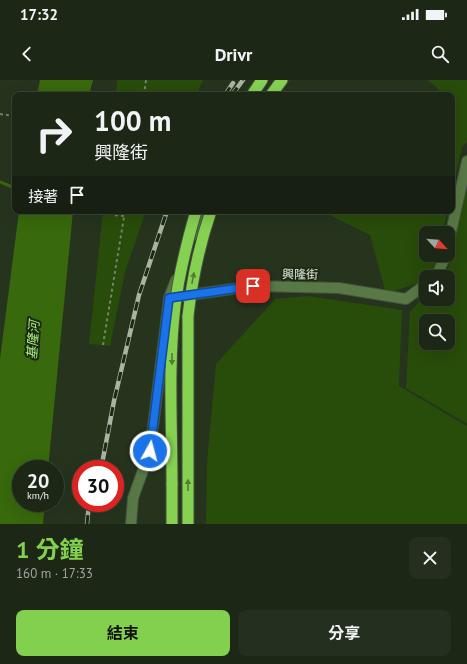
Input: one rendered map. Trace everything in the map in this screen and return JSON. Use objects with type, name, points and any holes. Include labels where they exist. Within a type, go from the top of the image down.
[{"type":"highway","points":[[254,92],[262,80]]},
{"type":"highway","points":[[273,92],[282,80]]},
{"type":"highway","points":[[172,524],[172,343],[175,307],[184,254],[195,214]]},
{"type":"highway","points":[[188,524],[188,316],[199,248],[210,214]]},
{"type":"street","points":[[268,92],[276,80]]},
{"type":"street","points":[[455,214],[467,160]]},
{"type":"street","points":[[131,524],[133,498],[150,451],[169,298],[202,214]]},
{"type":"street","points":[[452,226],[455,214]]},
{"type":"street","name":"興隆街","points":[[169,298],[253,286],[339,288],[406,299],[419,289]]},
{"type":"path","points":[[144,92],[146,80]]},
{"type":"path","points":[[0,114],[12,116]]},
{"type":"path","points":[[103,345],[124,216],[113,214]]},
{"type":"shaded area","points":[[117,80],[203,80],[197,92],[116,92]]},
{"type":"shaded area","points":[[428,80],[467,80],[467,142],[462,147],[455,178],[455,92],[442,92]]},
{"type":"shaded area","points":[[467,175],[467,424],[406,388],[410,312],[419,302],[419,306],[455,306],[455,270],[447,270],[449,262],[455,262],[455,234]]},
{"type":"shaded area","points":[[103,214],[145,214],[125,272],[110,346],[89,344]]},
{"type":"shaded area","points":[[327,214],[447,214],[444,226],[419,226],[419,262],[435,262],[434,270],[419,270],[419,282],[386,294],[370,235]]},
{"type":"shaded area","points":[[308,296],[402,310],[399,386],[467,426],[467,524],[206,524],[207,462],[216,364],[275,299]]},
{"type":"water","points":[[40,80],[93,80],[90,92],[38,92]]},
{"type":"water","name":"基隆河","points":[[19,214],[73,214],[49,460],[12,460],[12,512],[44,512],[43,524],[0,524],[0,359]]},
{"type":"waterway","points":[[0,182],[12,187]]},
{"type":"railway","points":[[234,92],[243,80]]},
{"type":"railway","points":[[227,92],[233,83]]},
{"type":"railway","points":[[103,460],[114,401],[139,295],[166,214]]},
{"type":"railway","points":[[87,524],[88,512]]},
{"type":"route","points":[[150,451],[169,298],[253,286]]}]
